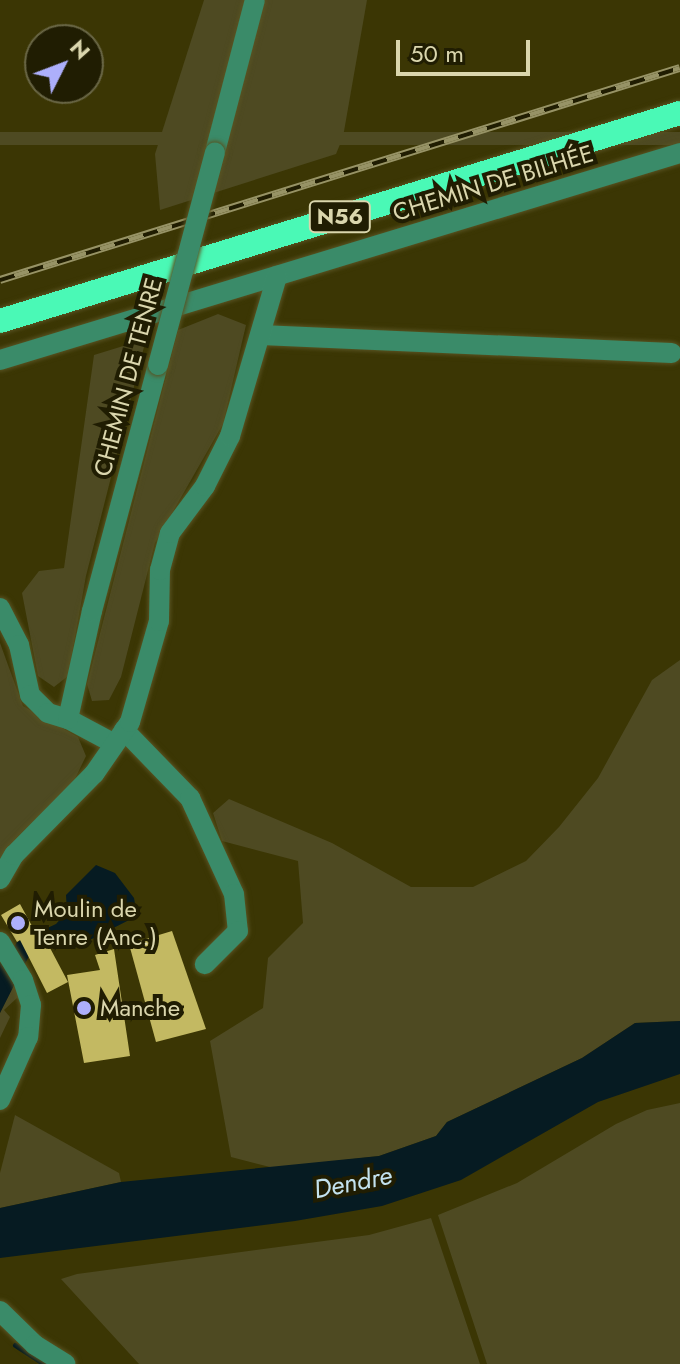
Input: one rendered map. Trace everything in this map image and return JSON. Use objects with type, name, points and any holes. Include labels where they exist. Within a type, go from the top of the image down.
[{"type":"highway","name":"N56","points":[[0,321],[680,113]]},
{"type":"street","name":"CHEMIN DE TENRE","points":[[68,719],[92,611],[255,0]]},
{"type":"street","name":"CHEMIN DE BILHÉE","points":[[0,360],[680,153]]},
{"type":"street","points":[[0,879],[14,855],[94,774],[130,722],[159,621],[160,570],[170,533],[205,486],[230,436],[277,276]]},
{"type":"street","points":[[261,335],[672,353]]},
{"type":"street","points":[[0,608],[19,645],[30,695],[48,713],[119,737],[190,798],[234,894],[238,931],[205,964]]},
{"type":"street","points":[[0,1100],[28,1037],[31,1005],[23,980],[3,947]]},
{"type":"street","points":[[0,1311],[35,1345],[65,1364]]},
{"type":"shaded area","points":[[204,0],[367,0],[343,137],[336,154],[160,210],[155,154]]},
{"type":"shaded area","points":[[0,132],[680,132],[680,145],[0,145]]},
{"type":"shaded area","points":[[218,314],[246,325],[223,424],[155,543],[121,677],[109,700],[92,701],[87,684],[178,330]]},
{"type":"shaded area","points":[[146,339],[86,576],[68,676],[54,687],[38,676],[22,593],[39,571],[64,568],[94,355]]},
{"type":"shaded area","points":[[0,643],[23,706],[78,737],[86,756],[73,783],[15,839],[0,866]]},
{"type":"shaded area","points":[[680,660],[680,1021],[635,1023],[582,1058],[447,1122],[436,1136],[379,1156],[274,1168],[231,1157],[210,1041],[263,1008],[268,958],[303,923],[298,861],[222,841],[213,813],[229,799],[332,843],[411,887],[473,887],[526,861],[559,827],[598,778],[652,680]]},
{"type":"shaded area","points":[[17,978],[31,1012],[17,998],[4,1010],[10,1017],[0,1038],[0,1013]]},
{"type":"shaded area","points":[[680,1103],[680,1364],[487,1364],[438,1215],[517,1183],[616,1124],[647,1110]]},
{"type":"shaded area","points":[[15,1115],[119,1173],[121,1182],[0,1208],[0,1173]]},
{"type":"shaded area","points":[[431,1218],[480,1364],[139,1364],[61,1279],[77,1274],[369,1235]]},
{"type":"water","points":[[96,865],[115,873],[134,898],[137,916],[74,948],[49,946],[29,956],[0,1013],[0,963],[9,957],[17,942],[56,924],[67,912],[66,895]]},
{"type":"water","name":"Dendre","points":[[680,1021],[680,1074],[598,1102],[461,1180],[382,1206],[295,1221],[0,1258],[0,1208],[121,1182],[379,1156],[436,1136],[447,1122],[582,1058],[635,1023]]},
{"type":"building","points":[[20,904],[44,948],[49,946],[68,982],[47,993],[20,940],[17,942],[1,915]]},
{"type":"building","points":[[172,931],[206,1029],[156,1042],[129,944]]},
{"type":"building","points":[[114,949],[130,1056],[84,1063],[67,975],[100,970],[95,955]]},
{"type":"waterway","points":[[15,1345],[44,1364]]},
{"type":"railway","points":[[0,280],[680,68]]},
{"type":"place","name":"Moulin de Tenre (Anc.)","points":[[18,923]]},
{"type":"place","name":"Manche","points":[[84,1008]]}]
